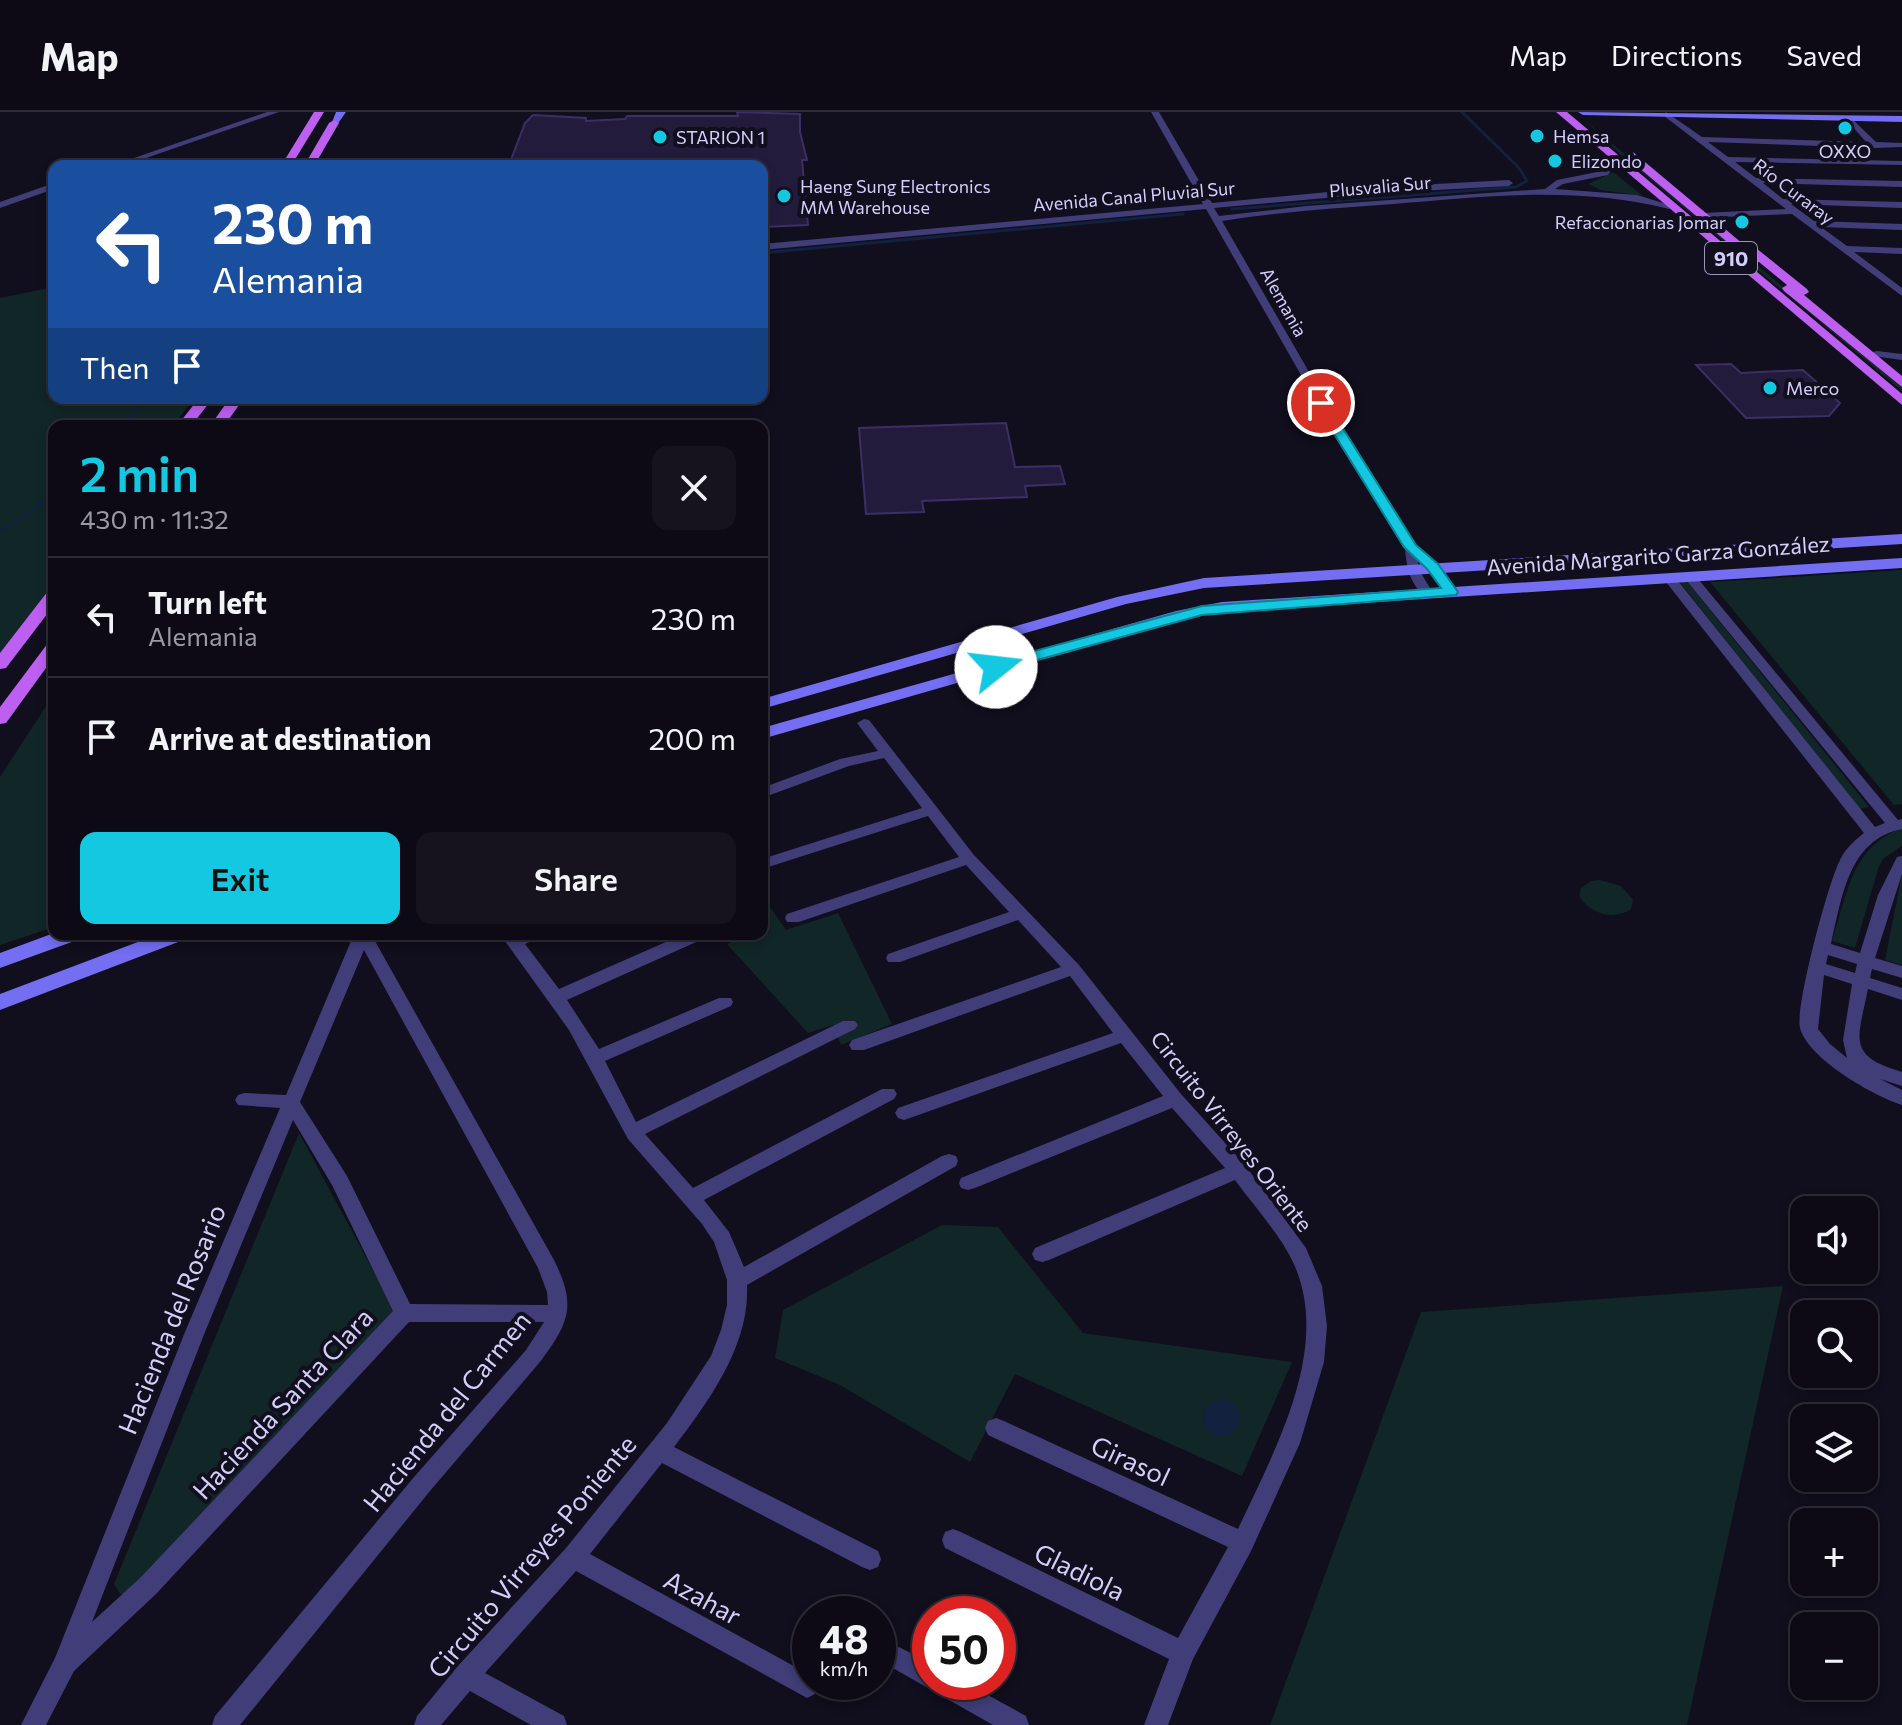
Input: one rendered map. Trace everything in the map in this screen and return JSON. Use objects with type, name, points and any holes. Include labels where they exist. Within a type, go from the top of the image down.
[{"type":"main road","points":[[290,160],[319,112]]},
{"type":"main road","points":[[312,160],[341,112]]},
{"type":"main road","name":"910","points":[[1561,112],[1902,401]]},
{"type":"main road","points":[[1581,112],[1789,114],[1849,118],[1865,115],[1902,119]]},
{"type":"main road","name":"910","points":[[1581,112],[1708,216],[1902,383]]},
{"type":"main road","points":[[1708,216],[1902,373]]},
{"type":"main road","points":[[189,420],[201,404]]},
{"type":"main road","name":"Avenida Margarito Garza González","points":[[768,702],[1175,588],[1239,579],[1902,539]]},
{"type":"main road","points":[[1802,570],[1774,565],[1767,559],[1776,554],[1854,549],[1870,541]]},
{"type":"main road","points":[[1871,565],[1879,558],[1902,555]]},
{"type":"main road","name":"Avenida Margarito Garza González","points":[[768,732],[1182,614],[1222,607],[1902,563]]},
{"type":"main road","points":[[0,664],[48,602]]},
{"type":"main road","points":[[0,719],[48,654]]},
{"type":"main road","points":[[0,961],[57,940]]},
{"type":"main road","points":[[0,1002],[163,940]]},
{"type":"street","points":[[133,160],[275,112]]},
{"type":"street","name":"Alemania","points":[[1155,112],[1303,373],[1411,547],[1433,567],[1451,592]]},
{"type":"street","name":"Río Curaray","points":[[1667,114],[1902,293]]},
{"type":"street","points":[[1849,118],[1902,173]]},
{"type":"street","points":[[1698,139],[1902,145]]},
{"type":"street","points":[[1545,193],[1560,182],[1605,173],[1615,159]]},
{"type":"street","points":[[1723,159],[1902,163]]},
{"type":"street","points":[[1752,180],[1902,184]]},
{"type":"street","name":"Avenida Canal Pluvial Sur","points":[[768,246],[1208,205],[1509,183]]},
{"type":"street","points":[[0,205],[48,188]]},
{"type":"street","points":[[1545,193],[1621,195],[1669,206]]},
{"type":"street","name":"Plusvalia Sur","points":[[1218,219],[1374,203],[1545,193]]},
{"type":"street","points":[[1780,201],[1902,205]]},
{"type":"street","points":[[1708,216],[1793,211]]},
{"type":"street","points":[[1810,224],[1902,227]]},
{"type":"street","points":[[1844,249],[1902,251]]},
{"type":"street","points":[[1878,276],[1902,276]]},
{"type":"street","points":[[1877,354],[1902,357]]},
{"type":"street","name":"Alemania","points":[[1411,547],[1412,568],[1427,593]]},
{"type":"street","points":[[1690,577],[1898,825],[1873,834],[1846,862],[1817,967],[1808,1020],[1820,1044],[1847,1066],[1901,1094]]},
{"type":"street","points":[[1670,579],[1873,834]]},
{"type":"street","name":"Circuito Virreyes Oriente","points":[[864,723],[969,859],[1073,969],[1175,1099],[1238,1170],[1299,1254],[1312,1286],[1317,1326],[1314,1362],[1289,1443],[1243,1543],[1183,1653],[1156,1725]]},
{"type":"street","points":[[768,791],[845,762],[889,753]]},
{"type":"street","points":[[768,862],[931,810]]},
{"type":"street","points":[[793,918],[969,859]]},
{"type":"street","points":[[1901,1094],[1881,1072],[1856,1057],[1850,1043],[1851,1023],[1888,884],[1902,861]]},
{"type":"street","points":[[894,958],[1019,914]]},
{"type":"street","name":"Hacienda del Rosario","points":[[33,1725],[64,1665],[195,1332],[360,940]]},
{"type":"street","name":"Hacienda del Carmen","points":[[224,1725],[422,1484],[547,1339],[559,1314],[558,1290],[547,1266],[366,940]]},
{"type":"street","name":"Circuito Virreyes Poniente","points":[[426,1725],[465,1675],[573,1557],[658,1450],[710,1377],[727,1343],[736,1308],[737,1281],[727,1243],[692,1197],[662,1169],[633,1132],[595,1058],[520,940]]},
{"type":"street","points":[[557,997],[685,940]]},
{"type":"street","points":[[1823,947],[1902,972]]},
{"type":"street","points":[[1817,967],[1902,994]]},
{"type":"street","points":[[858,1045],[1073,969]]},
{"type":"street","points":[[595,1058],[725,1002]]},
{"type":"street","points":[[633,1132],[849,1025]]},
{"type":"street","points":[[904,1113],[1125,1035]]},
{"type":"street","points":[[692,1197],[888,1094]]},
{"type":"street","points":[[968,1183],[1175,1099]]},
{"type":"street","points":[[244,1100],[291,1102]]},
{"type":"street","name":"Hacienda Santa Clara","points":[[64,1665],[148,1586],[404,1313],[340,1181],[291,1102]]},
{"type":"street","points":[[737,1281],[949,1161]]},
{"type":"street","points":[[1042,1254],[1238,1170]]},
{"type":"street","points":[[404,1313],[559,1314]]},
{"type":"street","name":"Girasol","points":[[996,1428],[1243,1543]]},
{"type":"street","points":[[658,1450],[870,1559]]},
{"type":"street","name":"Gladiola","points":[[953,1540],[1183,1653]]},
{"type":"street","name":"Azahar","points":[[573,1557],[792,1678]]},
{"type":"street","points":[[899,1659],[912,1666]]},
{"type":"street","points":[[465,1675],[555,1725]]},
{"type":"street","points":[[972,1700],[1017,1725]]},
{"type":"green space","points":[[1582,118],[1902,387],[1902,391],[1621,155]]},
{"type":"green space","points":[[1613,172],[1643,196],[1601,190],[1588,184]]},
{"type":"green space","points":[[48,288],[48,404],[190,404],[178,420],[48,420],[48,593],[0,654],[0,298]]},
{"type":"green space","points":[[1902,570],[1902,804],[1894,805],[1710,582]]},
{"type":"green space","points":[[1685,579],[1869,807],[1860,809],[1678,580]]},
{"type":"green space","points":[[48,703],[48,929],[0,945],[0,777]]},
{"type":"green space","points":[[1902,828],[1902,846],[1884,858],[1879,866],[1855,948],[1832,941],[1847,889],[1861,860],[1871,847]]},
{"type":"green space","points":[[1902,874],[1902,965],[1885,960]]},
{"type":"green space","points":[[1600,880],[1621,886],[1633,900],[1631,909],[1610,915],[1589,907],[1579,896],[1581,888],[1591,881]]},
{"type":"green space","points":[[768,904],[786,930],[838,913],[892,1024],[841,1045],[833,1025],[808,1033],[727,944],[737,940],[768,940]]},
{"type":"green space","points":[[299,1133],[395,1311],[128,1594],[120,1594],[114,1584]]},
{"type":"green space","points":[[942,1225],[998,1227],[1083,1333],[1292,1362],[1242,1476],[1015,1374],[970,1462],[840,1385],[775,1358],[783,1310]]},
{"type":"green space","points":[[1783,1286],[1687,1725],[1270,1725],[1421,1312]]},
{"type":"water","points":[[1221,1400],[1234,1405],[1239,1418],[1234,1431],[1221,1436],[1208,1431],[1203,1418],[1208,1405]]},
{"type":"building","name":"STARION 1","points":[[737,112],[800,114],[800,132],[807,160],[802,160],[808,225],[768,227],[768,160],[511,160],[525,123],[533,115],[586,118],[586,121],[625,119],[627,116],[738,116]]},
{"type":"building","name":"Merco","points":[[1731,364],[1741,373],[1803,370],[1840,403],[1829,416],[1746,418],[1696,365]]},
{"type":"building","points":[[1006,423],[1015,467],[1060,466],[1065,484],[1025,486],[1027,497],[922,501],[924,512],[866,514],[859,428]]},
{"type":"waterway","points":[[1232,209],[1516,187],[1527,181],[1519,168],[1462,112]]},
{"type":"waterway","points":[[768,252],[1183,214]]},
{"type":"waterway","points":[[127,420],[142,404]]},
{"type":"waterway","points":[[0,532],[48,500]]},
{"type":"place","name":"OXXO","points":[[1845,128]]},
{"type":"place","name":"Hemsa","points":[[1537,136]]},
{"type":"place","name":"STARION 1","points":[[660,137]]},
{"type":"place","name":"Elizondo","points":[[1555,161]]},
{"type":"place","name":"Haeng Sung Electronics MM Warehouse","points":[[784,196]]},
{"type":"place","name":"Refaccionarias Jomar","points":[[1742,222]]},
{"type":"place","name":"Merco","points":[[1770,388]]},
{"type":"route","points":[[996,667],[1202,610],[1451,592],[1433,567],[1411,547],[1321,403]]}]
